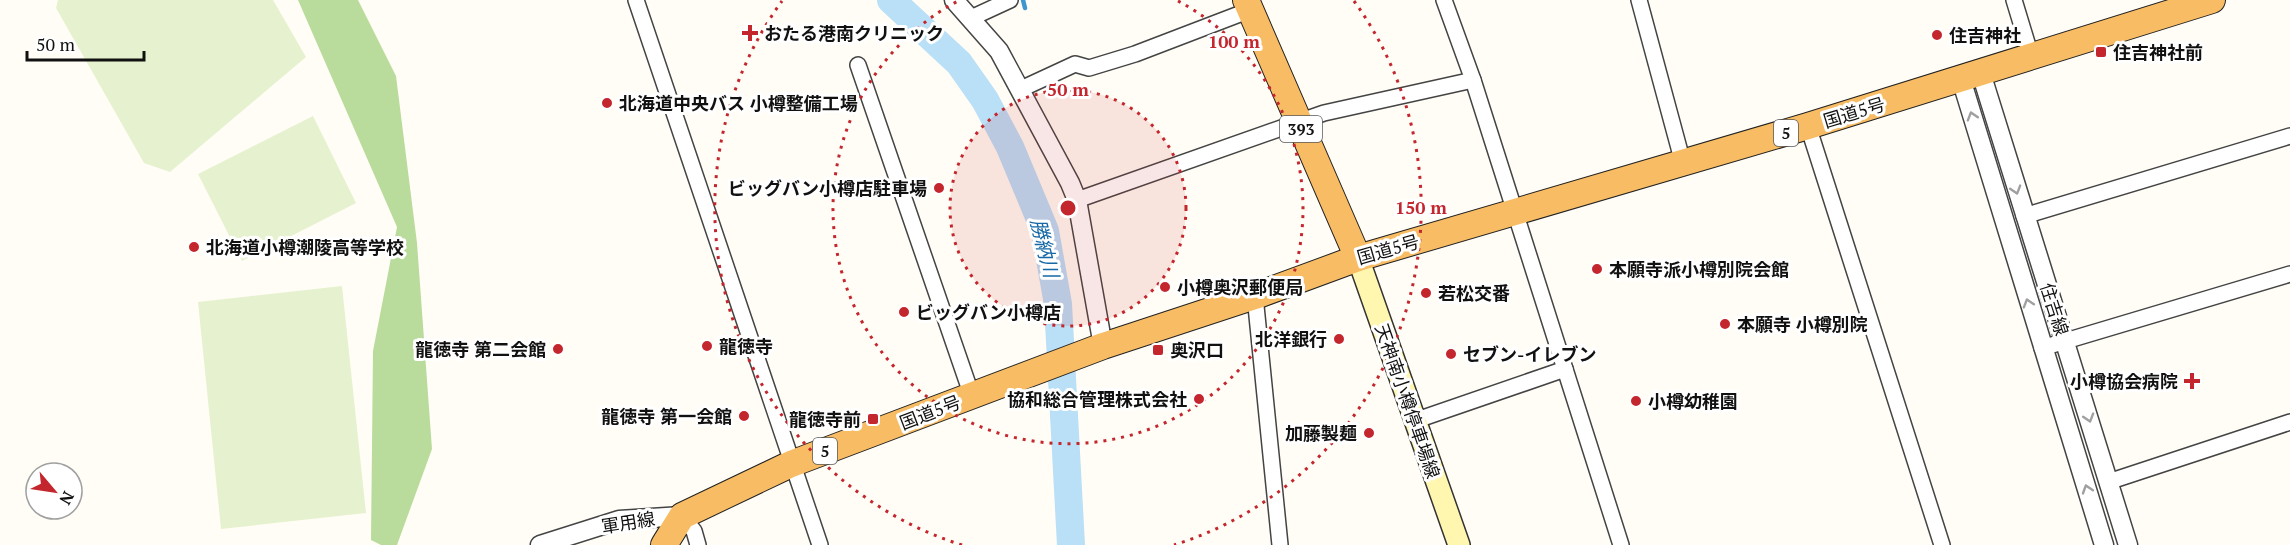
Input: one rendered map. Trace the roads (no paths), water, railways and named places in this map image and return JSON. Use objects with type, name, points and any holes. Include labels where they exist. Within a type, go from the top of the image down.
[{"type":"highway","name":"国道5号","points":[[682,516],[792,464],[1103,346],[1254,296],[1358,258],[1808,126],[2212,0]]},
{"type":"highway","name":"393","points":[[1248,5],[1358,258]]},
{"type":"highway","points":[[664,545],[682,516]]},
{"type":"main road","name":"天神南小樽停車場線","points":[[1358,258],[1459,545]]},
{"type":"street","points":[[636,0],[820,545]]},
{"type":"street","points":[[954,0],[999,51],[1021,89],[1077,200],[1103,346]]},
{"type":"street","points":[[971,18],[1010,0]]},
{"type":"street","points":[[1444,0],[1473,80],[1622,545]]},
{"type":"street","points":[[2014,0],[2031,56]]},
{"type":"street","points":[[1643,1],[1683,163]]},
{"type":"street","points":[[1021,89],[1075,64],[1089,68],[1135,54],[1248,5]]},
{"type":"street","points":[[858,64],[972,396]]},
{"type":"street","name":"住吉線","points":[[1971,76],[2024,216],[2128,545]]},
{"type":"street","name":"住吉線","points":[[1971,76],[2042,348],[2104,545]]},
{"type":"street","points":[[1077,200],[1324,113],[1473,80]]},
{"type":"street","points":[[1808,126],[1942,545]]},
{"type":"street","points":[[2024,216],[2290,136]]},
{"type":"street","points":[[2042,348],[2290,274]]},
{"type":"street","points":[[1254,296],[1280,545]]},
{"type":"street","points":[[1414,421],[1564,369]]},
{"type":"street","points":[[2108,482],[2290,422]]},
{"type":"street","points":[[682,516],[694,531],[698,545]]},
{"type":"street","name":"軍用線","points":[[540,545],[619,520],[682,516]]},
{"type":"waterway","name":"勝納川","points":[[891,0],[959,63],[985,100],[1010,147],[1045,231],[1058,304],[1071,545]]},
{"type":"waterway","points":[[1023,0],[1025,8]]},
{"type":"place","name":"おたる港南クリニック","points":[[750,33]]},
{"type":"place","name":"住吉神社","points":[[1937,35]]},
{"type":"place","name":"住吉神社前","points":[[2101,52]]},
{"type":"place","name":"北海道中央バス 小樽整備工場","points":[[607,103]]},
{"type":"place","name":"ビッグバン小樽店駐車場","points":[[939,188]]},
{"type":"place","name":"北海道小樽潮陵高等学校","points":[[194,247]]},
{"type":"place","name":"本願寺派小樽別院会館","points":[[1597,269]]},
{"type":"place","name":"小樽奥沢郵便局","points":[[1165,287]]},
{"type":"place","name":"若松交番","points":[[1426,293]]},
{"type":"place","name":"ビッグバン小樽店","points":[[904,312]]},
{"type":"place","name":"本願寺 小樽別院","points":[[1725,324]]},
{"type":"place","name":"北洋銀行","points":[[1339,339]]},
{"type":"place","name":"龍徳寺","points":[[707,346]]},
{"type":"place","name":"龍徳寺 第二会館","points":[[558,349]]},
{"type":"place","name":"奥沢口","points":[[1158,350]]},
{"type":"place","name":"セブン-イレブン","points":[[1451,354]]},
{"type":"place","name":"小樽協会病院","points":[[2192,381]]},
{"type":"place","name":"協和総合管理株式会社","points":[[1199,399]]},
{"type":"place","name":"小樽幼稚園","points":[[1636,401]]},
{"type":"place","name":"龍徳寺 第一会館","points":[[744,416]]},
{"type":"place","name":"龍徳寺前","points":[[873,419]]},
{"type":"place","name":"加藤製麺","points":[[1369,433]]}]
